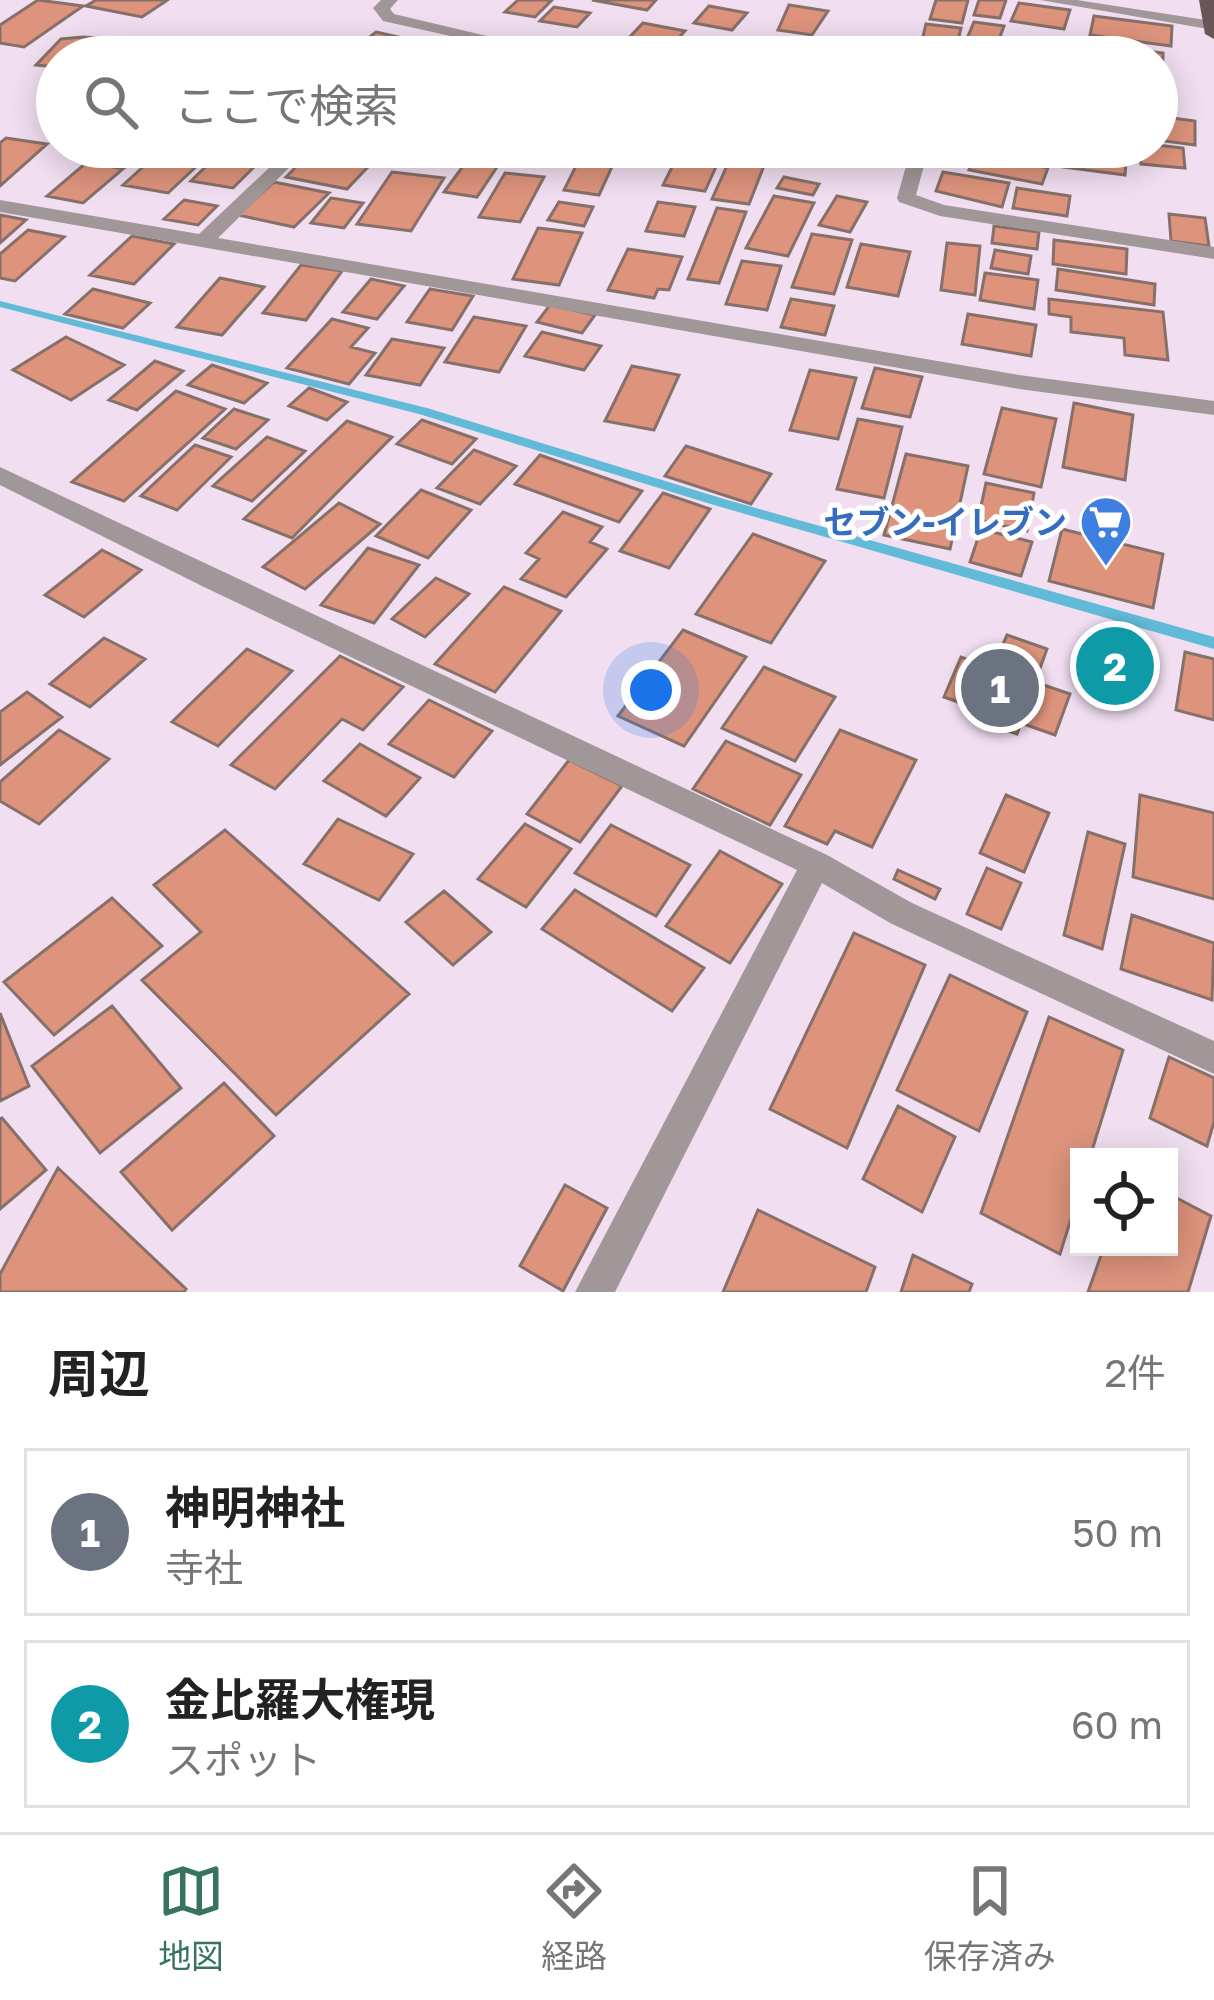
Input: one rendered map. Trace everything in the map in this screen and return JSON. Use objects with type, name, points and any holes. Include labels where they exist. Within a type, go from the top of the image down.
[{"type":"main road","points":[[1208,0],[1213,30]]},
{"type":"lane","points":[[390,0],[381,8],[388,18],[471,36]]},
{"type":"lane","points":[[1048,0],[1213,30]]},
{"type":"lane","points":[[203,241],[279,168]]},
{"type":"lane","points":[[914,168],[906,198],[923,204],[1214,253]]},
{"type":"lane","points":[[0,206],[1019,382],[1214,408]]},
{"type":"lane","points":[[0,475],[234,591],[816,864],[901,914],[1214,1058]]},
{"type":"lane","points":[[594,1292],[816,864]]},
{"type":"building","points":[[38,0],[83,6],[24,47],[0,43],[0,25]]},
{"type":"building","points":[[96,0],[166,1],[142,17],[86,6]]},
{"type":"building","points":[[518,0],[552,0],[535,17],[505,12]]},
{"type":"building","points":[[592,0],[656,0],[647,10]]},
{"type":"building","points":[[936,0],[968,0],[962,23],[930,19]]},
{"type":"building","points":[[979,0],[1006,0],[1000,18],[974,15]]},
{"type":"building","points":[[1019,3],[1070,10],[1064,29],[1011,21]]},
{"type":"building","points":[[789,5],[828,11],[812,35],[778,30]]},
{"type":"building","points":[[709,6],[747,13],[732,30],[694,23]]},
{"type":"building","points":[[554,7],[590,13],[577,27],[540,21]]},
{"type":"building","points":[[1094,16],[1172,26],[1172,36],[1090,35]]},
{"type":"building","points":[[974,22],[1004,26],[1000,36],[968,36]]},
{"type":"building","points":[[643,23],[685,31],[680,36],[631,36]]},
{"type":"building","points":[[926,24],[961,28],[959,36],[923,36]]},
{"type":"building","points":[[1178,119],[1195,121],[1195,145],[1178,143]]},
{"type":"building","points":[[6,138],[36,142],[36,154],[0,186],[0,143]]},
{"type":"building","points":[[1178,147],[1183,148],[1185,168],[1178,167]]},
{"type":"building","points":[[80,168],[123,169],[83,203],[47,196]]},
{"type":"building","points":[[142,168],[195,168],[168,193],[123,185]]},
{"type":"building","points":[[204,168],[253,168],[233,188],[191,181]]},
{"type":"building","points":[[295,168],[367,168],[347,189],[286,177]]},
{"type":"building","points":[[462,168],[496,168],[477,197],[444,192]]},
{"type":"building","points":[[575,168],[611,168],[599,195],[564,190]]},
{"type":"building","points":[[672,168],[715,168],[705,191],[663,185]]},
{"type":"building","points":[[726,168],[763,168],[749,204],[712,199]]},
{"type":"building","points":[[970,168],[1048,168],[1042,184]]},
{"type":"building","points":[[1071,168],[1126,168],[1125,175]]},
{"type":"building","points":[[392,172],[444,178],[411,231],[357,224]]},
{"type":"building","points":[[943,172],[1009,183],[1002,207],[936,191]]},
{"type":"building","points":[[505,173],[544,177],[520,222],[479,217]]},
{"type":"building","points":[[784,177],[819,184],[813,195],[777,188]]},
{"type":"building","points":[[274,182],[329,193],[294,227],[238,215]]},
{"type":"building","points":[[1017,188],[1070,196],[1067,216],[1013,208]]},
{"type":"building","points":[[774,196],[814,203],[788,256],[746,248]]},
{"type":"building","points":[[837,196],[867,202],[850,232],[819,225]]},
{"type":"building","points":[[331,198],[363,203],[344,228],[311,223]]},
{"type":"building","points":[[184,200],[217,206],[198,225],[164,219]]},
{"type":"building","points":[[559,202],[593,207],[584,226],[548,220]]},
{"type":"building","points":[[658,202],[695,207],[684,236],[646,231]]},
{"type":"building","points":[[717,208],[746,212],[719,283],[688,279]]},
{"type":"building","points":[[1169,214],[1205,218],[1209,246],[1171,241]]},
{"type":"building","points":[[0,215],[26,220],[0,243]]},
{"type":"building","points":[[994,226],[1039,232],[1037,249],[992,243]]},
{"type":"building","points":[[538,228],[582,233],[559,285],[513,279]]},
{"type":"building","points":[[28,230],[64,237],[15,281],[0,278],[0,254]]},
{"type":"building","points":[[812,234],[852,240],[834,294],[792,287]]},
{"type":"building","points":[[132,236],[174,244],[134,284],[90,275]]},
{"type":"building","points":[[1054,240],[1127,249],[1126,274],[1053,264]]},
{"type":"building","points":[[947,243],[980,246],[975,295],[941,290]]},
{"type":"building","points":[[861,244],[910,252],[898,296],[847,287]]},
{"type":"building","points":[[628,249],[682,257],[669,290],[658,289],[654,298],[608,290]]},
{"type":"building","points":[[995,250],[1031,256],[1028,274],[991,268]]},
{"type":"building","points":[[742,261],[781,266],[767,310],[726,304]]},
{"type":"building","points":[[301,265],[342,271],[306,320],[263,313]]},
{"type":"building","points":[[1058,269],[1155,284],[1154,305],[1056,290]]},
{"type":"building","points":[[985,273],[1038,280],[1034,309],[980,300]]},
{"type":"building","points":[[220,278],[264,287],[222,335],[177,327]]},
{"type":"building","points":[[371,279],[404,286],[377,319],[343,312]]},
{"type":"building","points":[[93,289],[150,303],[123,328],[65,314]]},
{"type":"building","points":[[430,289],[473,296],[452,330],[407,322]]},
{"type":"building","points":[[791,299],[834,306],[825,335],[781,327]]},
{"type":"building","points":[[1049,299],[1163,312],[1168,360],[1125,355],[1124,338],[1071,332],[1071,317],[1049,314]]},
{"type":"building","points":[[550,305],[595,315],[582,333],[537,322]]},
{"type":"building","points":[[968,314],[1036,325],[1031,356],[962,344]]},
{"type":"building","points":[[474,317],[526,326],[499,372],[445,362]]},
{"type":"building","points":[[332,319],[368,328],[351,347],[375,353],[349,384],[287,368]]},
{"type":"building","points":[[542,332],[601,346],[584,370],[525,356]]},
{"type":"building","points":[[66,337],[124,365],[71,400],[13,370]]},
{"type":"building","points":[[392,339],[444,348],[420,385],[366,375]]},
{"type":"building","points":[[155,361],[183,371],[137,410],[109,400]]},
{"type":"building","points":[[212,365],[267,383],[244,403],[188,385]]},
{"type":"building","points":[[632,366],[679,375],[654,430],[605,421]]},
{"type":"building","points":[[875,368],[922,377],[910,417],[862,408]]},
{"type":"building","points":[[810,370],[856,378],[838,439],[790,430]]},
{"type":"building","points":[[309,388],[347,402],[327,420],[289,406]]},
{"type":"building","points":[[176,391],[225,409],[124,501],[72,482]]},
{"type":"building","points":[[1074,403],[1133,415],[1125,480],[1063,467]]},
{"type":"building","points":[[1002,408],[1056,419],[1041,487],[984,474]]},
{"type":"building","points":[[234,409],[268,420],[236,449],[203,438]]},
{"type":"building","points":[[858,419],[902,427],[884,498],[837,489]]},
{"type":"building","points":[[422,420],[476,439],[452,464],[397,444]]},
{"type":"building","points":[[347,421],[392,437],[292,538],[244,519]]},
{"type":"building","points":[[267,437],[305,451],[252,501],[213,486]]},
{"type":"building","points":[[195,445],[231,457],[177,510],[141,496]]},
{"type":"building","points":[[686,446],[771,474],[751,504],[665,476]]},
{"type":"building","points":[[474,450],[516,466],[480,504],[437,488]]},
{"type":"building","points":[[906,454],[968,466],[950,549],[884,535]]},
{"type":"building","points":[[540,455],[642,491],[619,522],[515,484]]},
{"type":"building","points":[[986,483],[1034,493],[1027,531],[978,520]]},
{"type":"building","points":[[421,490],[471,510],[428,558],[376,536]]},
{"type":"building","points":[[663,493],[710,509],[669,568],[620,551]]},
{"type":"building","points":[[339,503],[380,524],[305,589],[263,567]]},
{"type":"building","points":[[563,512],[602,527],[590,542],[607,549],[566,597],[521,579],[539,559],[526,553]]},
{"type":"building","points":[[981,529],[1032,542],[1021,576],[970,562]]},
{"type":"building","name":"セブン-イレブン","points":[[1062,529],[1163,554],[1153,608],[1049,581]]},
{"type":"building","points":[[753,534],[825,561],[771,643],[696,614]]},
{"type":"building","points":[[368,548],[419,565],[374,623],[321,605]]},
{"type":"building","points":[[102,550],[141,570],[84,617],[45,595]]},
{"type":"building","points":[[436,578],[469,594],[425,637],[392,619]]},
{"type":"building","points":[[504,587],[561,611],[495,692],[435,664]]},
{"type":"building","points":[[683,630],[746,657],[684,746],[618,716]]},
{"type":"building","points":[[1007,635],[1047,649],[1035,682],[1070,694],[1055,735],[1021,723],[1017,734],[974,719],[978,709],[944,697],[961,657],[993,668]]},
{"type":"building","points":[[104,638],[145,659],[90,707],[50,684]]},
{"type":"building","points":[[247,649],[292,671],[218,746],[172,722]]},
{"type":"building","points":[[1185,652],[1214,659],[1214,720],[1176,710]]},
{"type":"building","points":[[340,656],[403,687],[363,730],[342,719],[275,789],[231,765]]},
{"type":"building","points":[[764,667],[835,697],[795,761],[722,728]]},
{"type":"building","points":[[27,692],[62,717],[0,765],[0,712]]},
{"type":"building","points":[[429,700],[492,731],[454,777],[389,744]]},
{"type":"building","points":[[59,730],[109,759],[39,824],[0,801],[0,782]]},
{"type":"building","points":[[840,730],[916,760],[872,847],[835,831],[827,844],[785,826]]},
{"type":"building","points":[[726,741],[801,775],[770,825],[693,789]]},
{"type":"building","points":[[360,744],[420,778],[386,816],[324,781]]},
{"type":"building","points":[[569,760],[622,786],[580,842],[527,814]]},
{"type":"building","points":[[1006,795],[1049,813],[1024,872],[980,853]]},
{"type":"building","points":[[1140,795],[1214,813],[1214,899],[1133,877]]},
{"type":"building","points":[[338,819],[413,854],[379,900],[304,864]]},
{"type":"building","points":[[525,824],[571,849],[526,907],[478,879]]},
{"type":"building","points":[[611,825],[690,865],[656,916],[575,873]]},
{"type":"building","points":[[225,830],[409,994],[276,1115],[142,980],[201,932],[154,885]]},
{"type":"building","points":[[1088,832],[1125,844],[1102,949],[1064,935]]},
{"type":"building","points":[[720,851],[782,884],[730,963],[666,926]]},
{"type":"building","points":[[987,868],[1021,883],[1001,929],[967,914]]},
{"type":"building","points":[[898,870],[940,889],[935,899],[894,879]]},
{"type":"building","points":[[575,890],[704,968],[672,1011],[542,929]]},
{"type":"building","points":[[444,891],[491,932],[453,965],[406,922]]},
{"type":"building","points":[[112,898],[162,946],[54,1035],[4,982]]},
{"type":"building","points":[[1132,915],[1214,943],[1212,1000],[1121,969]]},
{"type":"building","points":[[854,933],[925,965],[847,1148],[770,1109]]},
{"type":"building","points":[[950,975],[1027,1012],[979,1131],[897,1090]]},
{"type":"building","points":[[112,1006],[181,1088],[100,1153],[32,1066]]},
{"type":"building","points":[[0,1013],[29,1086],[0,1101]]},
{"type":"building","points":[[1049,1017],[1123,1050],[1093,1148],[1070,1148],[1070,1222],[1060,1254],[981,1213]]},
{"type":"building","points":[[1169,1057],[1214,1078],[1214,1122],[1207,1146],[1150,1118]]},
{"type":"building","points":[[224,1083],[274,1136],[172,1230],[121,1172]]},
{"type":"building","points":[[898,1106],[955,1137],[922,1212],[863,1179]]},
{"type":"building","points":[[0,1119],[46,1170],[0,1209]]},
{"type":"building","points":[[58,1168],[184,1292],[0,1292],[0,1274]]},
{"type":"building","points":[[565,1185],[607,1208],[563,1291],[520,1266]]},
{"type":"building","points":[[1178,1199],[1211,1216],[1188,1292],[1088,1292],[1101,1256],[1178,1256]]},
{"type":"building","points":[[758,1210],[875,1267],[866,1292],[723,1292]]},
{"type":"building","points":[[913,1255],[972,1284],[969,1292],[901,1292]]},
{"type":"waterway","points":[[0,304],[423,411],[719,502],[1214,643]]},
{"type":"place","name":"セブン-イレブン","points":[[1106,568]]},
{"type":"place","name":"金比羅大権現","points":[[1115,666]]},
{"type":"place","name":"神明神社","points":[[1000,688]]}]
